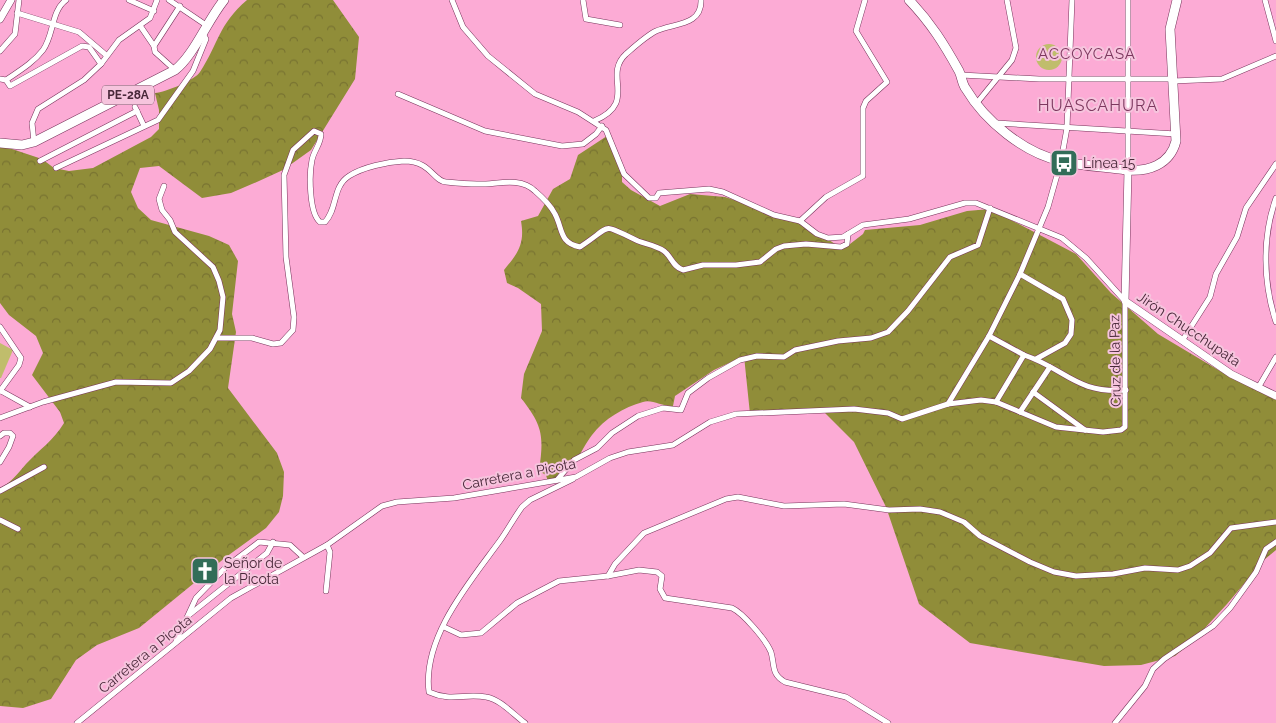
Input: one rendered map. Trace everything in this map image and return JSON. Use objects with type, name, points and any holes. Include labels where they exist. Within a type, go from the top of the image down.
[{"type":"highway","name":"PE-28A","points":[[0,143],[11,145],[34,142],[175,70],[189,56],[204,28],[224,0]]},
{"type":"highway","points":[[909,0],[939,33],[961,75],[964,87],[976,104],[996,123],[1031,150],[1062,162],[1142,172],[1160,164],[1174,147],[1176,134],[1170,29],[1177,0]]},
{"type":"street","points":[[0,19],[3,7],[11,0]]},
{"type":"street","points":[[0,52],[14,34],[19,0]]},
{"type":"street","points":[[66,0],[60,5],[43,49],[27,65],[3,80],[10,86],[82,46],[89,47],[101,64]]},
{"type":"street","points":[[129,0],[154,11]]},
{"type":"street","points":[[34,142],[32,123],[38,110],[84,80],[101,64],[119,40],[150,18],[157,0]]},
{"type":"street","points":[[56,168],[158,120],[193,71],[205,46],[204,28],[180,6],[169,0]]},
{"type":"street","points":[[452,0],[463,27],[488,56],[535,94],[602,126],[611,138],[624,174],[649,198],[656,198],[659,193],[668,191],[709,189],[744,200],[774,215],[800,221],[818,234],[828,238],[848,234],[863,225],[909,219],[965,203],[976,203],[1062,238],[1075,247],[1125,301]]},
{"type":"street","points":[[583,0],[586,19],[620,25]]},
{"type":"street","points":[[594,121],[607,116],[616,104],[617,72],[624,56],[654,32],[682,24],[698,15],[701,8],[701,0]]},
{"type":"street","points":[[800,221],[826,197],[863,176],[863,108],[866,101],[887,82],[856,31],[866,0]]},
{"type":"street","points":[[976,104],[1012,60],[1016,48],[1007,0]]},
{"type":"street","points":[[948,404],[989,336],[1020,274],[1048,207],[1062,162],[1067,128],[1072,0]]},
{"type":"street","points":[[1128,0],[1126,80],[1128,170]]},
{"type":"street","points":[[1265,0],[1276,41]]},
{"type":"street","points":[[154,46],[180,6]]},
{"type":"street","points":[[17,13],[79,32],[106,55]]},
{"type":"street","points":[[141,26],[154,46],[155,52],[175,70]]},
{"type":"street","points":[[961,75],[1126,80],[1222,79],[1276,56]]},
{"type":"street","points":[[398,94],[485,131],[562,146],[583,144],[596,134],[602,126]]},
{"type":"street","points":[[40,160],[136,109],[144,126]]},
{"type":"street","points":[[996,123],[1176,134]]},
{"type":"street","points":[[218,338],[252,338],[273,344],[281,343],[293,330],[294,317],[286,257],[284,175],[293,150],[314,131],[320,134],[321,138],[312,162],[312,205],[314,216],[320,222],[325,222],[329,218],[338,188],[347,177],[365,169],[403,161],[421,164],[444,182],[523,184],[535,191],[550,207],[559,223],[560,234],[565,241],[573,246],[580,247],[606,228],[615,228],[636,240],[662,250],[673,265],[682,270],[704,265],[736,265],[760,262],[776,249],[784,246],[806,244],[841,247],[847,244],[848,234]]},
{"type":"street","points":[[1182,341],[1210,297],[1216,274],[1237,237],[1246,208],[1276,164]]},
{"type":"street","name":"Jirón Chucchupata","points":[[1128,170],[1125,301],[1231,374],[1276,396]]},
{"type":"street","points":[[0,418],[30,407],[116,382],[171,383],[189,371],[218,338],[223,297],[219,281],[213,267],[175,232],[170,220],[162,210],[159,199],[164,186]]},
{"type":"street","points":[[1276,198],[1269,216],[1265,248],[1271,307],[1276,322]]},
{"type":"street","points":[[557,480],[574,460],[597,448],[612,433],[638,416],[663,408],[681,410],[688,393],[708,378],[740,360],[757,356],[784,357],[795,350],[838,341],[872,338],[888,332],[908,311],[950,257],[978,245],[990,208]]},
{"type":"street","points":[[1020,274],[1063,299],[1072,320],[1071,334],[1065,342],[1036,359]]},
{"type":"street","name":"Cruz de la Paz","points":[[1125,301],[1126,421]]},
{"type":"street","points":[[0,327],[21,358],[19,365],[0,391],[30,407]]},
{"type":"street","points":[[989,336],[1024,355],[1036,359],[1080,385],[1105,392],[1126,390]]},
{"type":"street","points":[[996,402],[1024,355]]},
{"type":"street","points":[[1258,388],[1276,357]]},
{"type":"street","points":[[1020,412],[1050,367]]},
{"type":"street","points":[[1033,392],[1085,431]]},
{"type":"street","name":"Carretera a Picota","points":[[77,723],[231,598],[327,545],[382,506],[454,498],[576,477],[610,458],[628,452],[673,445],[710,422],[731,415],[854,409],[888,413],[902,419],[948,404],[981,400],[996,402],[1056,427],[1085,431],[1122,430],[1125,427],[1126,421]]},
{"type":"street","points":[[0,436],[4,433],[10,433],[13,436],[0,462]]},
{"type":"street","points":[[0,491],[44,467]]},
{"type":"street","points":[[525,723],[494,700],[486,697],[440,697],[429,692],[427,677],[440,634],[459,597],[522,507],[576,477]]},
{"type":"street","points":[[608,576],[615,564],[644,533],[726,499],[738,497],[784,506],[844,504],[889,510],[920,509],[940,512],[964,522],[980,536],[1030,562],[1054,572],[1076,576],[1113,574],[1145,568],[1178,570],[1190,566],[1210,553],[1231,528],[1276,522]]},
{"type":"street","points":[[0,520],[18,529]]},
{"type":"street","points":[[176,642],[196,598],[226,567],[259,542],[290,545],[304,557]]},
{"type":"street","points":[[188,615],[267,553],[272,547],[272,542]]},
{"type":"street","points":[[1115,723],[1145,686],[1153,669],[1164,659],[1213,626],[1230,608],[1256,572],[1266,549],[1276,542]]},
{"type":"street","points":[[326,591],[330,552],[327,545]]},
{"type":"street","points":[[444,627],[461,635],[481,633],[517,603],[559,581],[608,576],[639,570],[657,572],[662,576],[660,589],[665,598],[738,610],[770,650],[774,673],[778,678],[785,682],[846,697],[888,723]]},
{"type":"green space","points":[[247,0],[333,0],[359,37],[355,79],[311,150],[283,170],[231,193],[202,198],[159,166],[140,168],[131,192],[138,208],[151,220],[209,236],[229,245],[238,261],[232,314],[236,332],[228,388],[277,453],[284,472],[283,496],[279,512],[266,528],[226,557],[139,628],[97,645],[76,660],[51,699],[23,708],[0,706],[0,488],[14,478],[51,440],[64,423],[60,412],[32,375],[43,353],[36,336],[9,315],[0,303],[0,145],[42,159],[54,168],[69,171],[93,168],[151,137],[159,129],[159,110],[155,93],[180,85],[192,79],[200,72],[224,26],[237,9]]},
{"type":"green space","points":[[610,134],[622,163],[622,182],[631,190],[660,206],[690,194],[725,197],[804,223],[835,244],[850,244],[863,234],[865,230],[920,225],[967,211],[990,209],[1076,254],[1111,293],[1158,334],[1220,371],[1276,399],[1276,550],[1264,560],[1193,641],[1175,656],[1141,665],[1104,666],[970,643],[919,604],[886,507],[854,442],[824,412],[750,414],[744,356],[714,370],[675,396],[673,406],[646,401],[615,414],[592,435],[569,470],[556,480],[548,482],[546,475],[539,471],[541,440],[538,424],[521,398],[524,374],[542,331],[541,304],[518,288],[507,283],[504,270],[519,248],[522,236],[521,221],[538,216],[553,189],[570,179],[578,155]]},
{"type":"shaded area","points":[[1049,44],[1058,48],[1062,57],[1058,66],[1049,70],[1040,66],[1036,57],[1040,48]]},
{"type":"shaded area","points":[[0,343],[13,350],[1,378],[0,378]]},
{"type":"place","name":"Línea 15","points":[[1064,163]]},
{"type":"place","name":"Señor de la Picota","points":[[205,571]]},
{"type":"district","name":"ACCOYCASA","points":[[1087,54]]},
{"type":"district","name":"HUASCAHURA","points":[[1098,105]]}]
